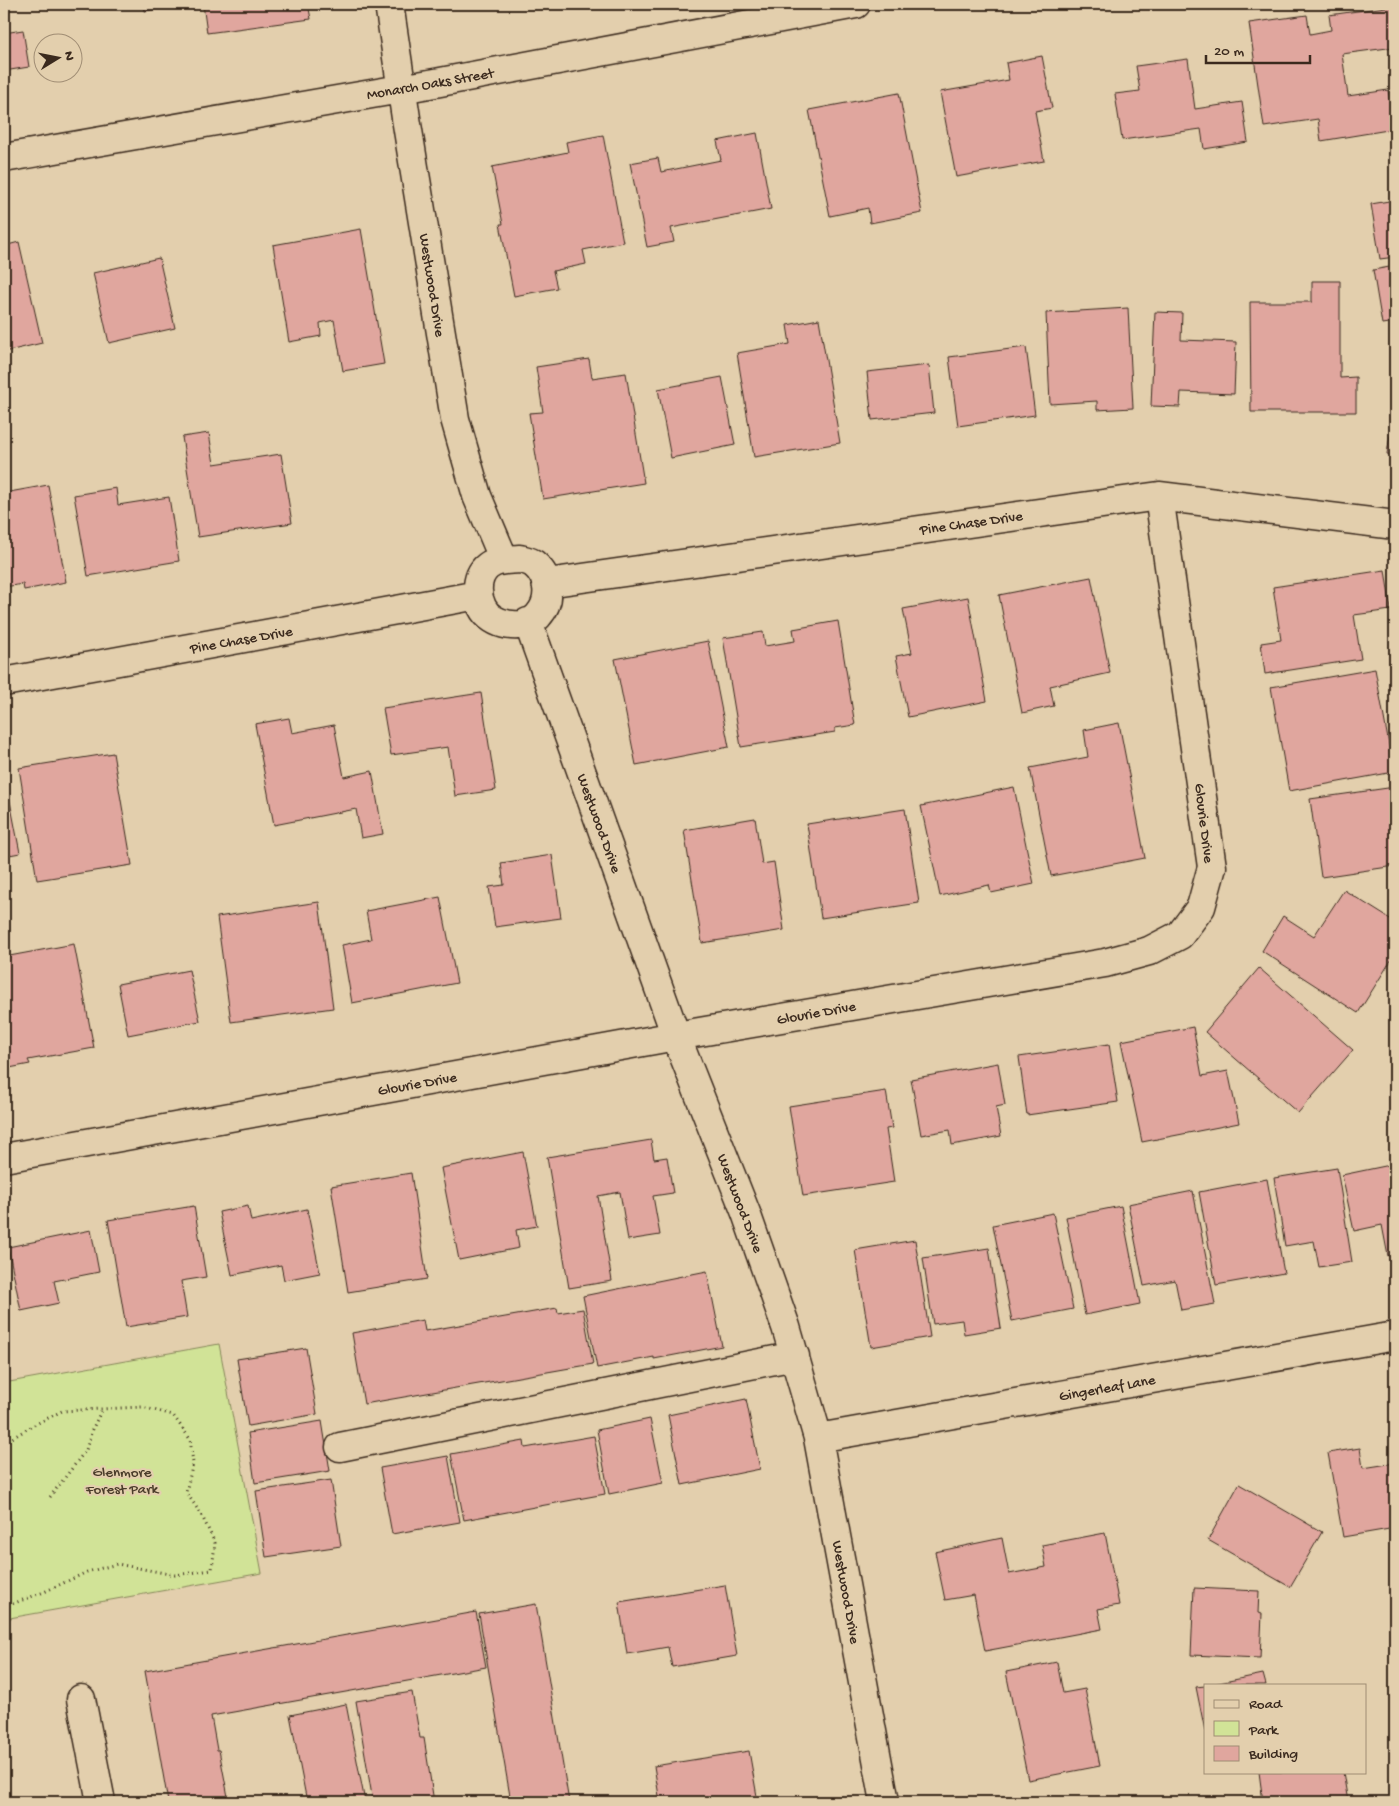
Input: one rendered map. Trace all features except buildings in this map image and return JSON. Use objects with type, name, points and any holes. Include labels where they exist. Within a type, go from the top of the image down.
[{"type":"street","name":"Westwood Drive","points":[[389,4],[455,419],[477,496],[504,560]]},
{"type":"street","name":"Monarch Oaks Street","points":[[4,158],[401,89],[856,4]]},
{"type":"street","name":"Pine Chase Drive","points":[[547,583],[1159,496],[1395,525]]},
{"type":"street","name":"Glourie Drive","points":[[4,1158],[676,1036],[1105,963],[1149,952],[1180,935],[1201,907],[1212,867],[1159,496]]},
{"type":"street","points":[[520,559],[533,563],[541,571],[547,583],[548,592],[545,605],[538,617],[528,622],[514,625],[501,624],[490,618],[483,609],[478,595],[478,584],[483,572],[492,563],[504,560],[520,559]]},
{"type":"street","name":"Pine Chase Drive","points":[[4,682],[478,595]]},
{"type":"street","name":"Westwood Drive","points":[[528,622],[676,1036],[746,1213],[795,1356],[818,1438],[885,1802]]},
{"type":"street","name":"Gingerleaf Lane","points":[[818,1438],[1395,1336]]},
{"type":"street","points":[[340,1447],[795,1356]]},
{"type":"street","points":[[81,1699],[101,1802]]},
{"type":"path","points":[[4,1443],[62,1411],[142,1407],[173,1415],[190,1439],[193,1463],[186,1492],[201,1514],[215,1543],[212,1570],[175,1576],[117,1564],[87,1572],[44,1592],[4,1607]]},
{"type":"path","points":[[50,1497],[86,1450],[92,1430],[102,1410]]},
{"type":"green space","name":"Glenmore Forest Park","points":[[219,1344],[262,1573],[4,1619],[4,1383]]}]
